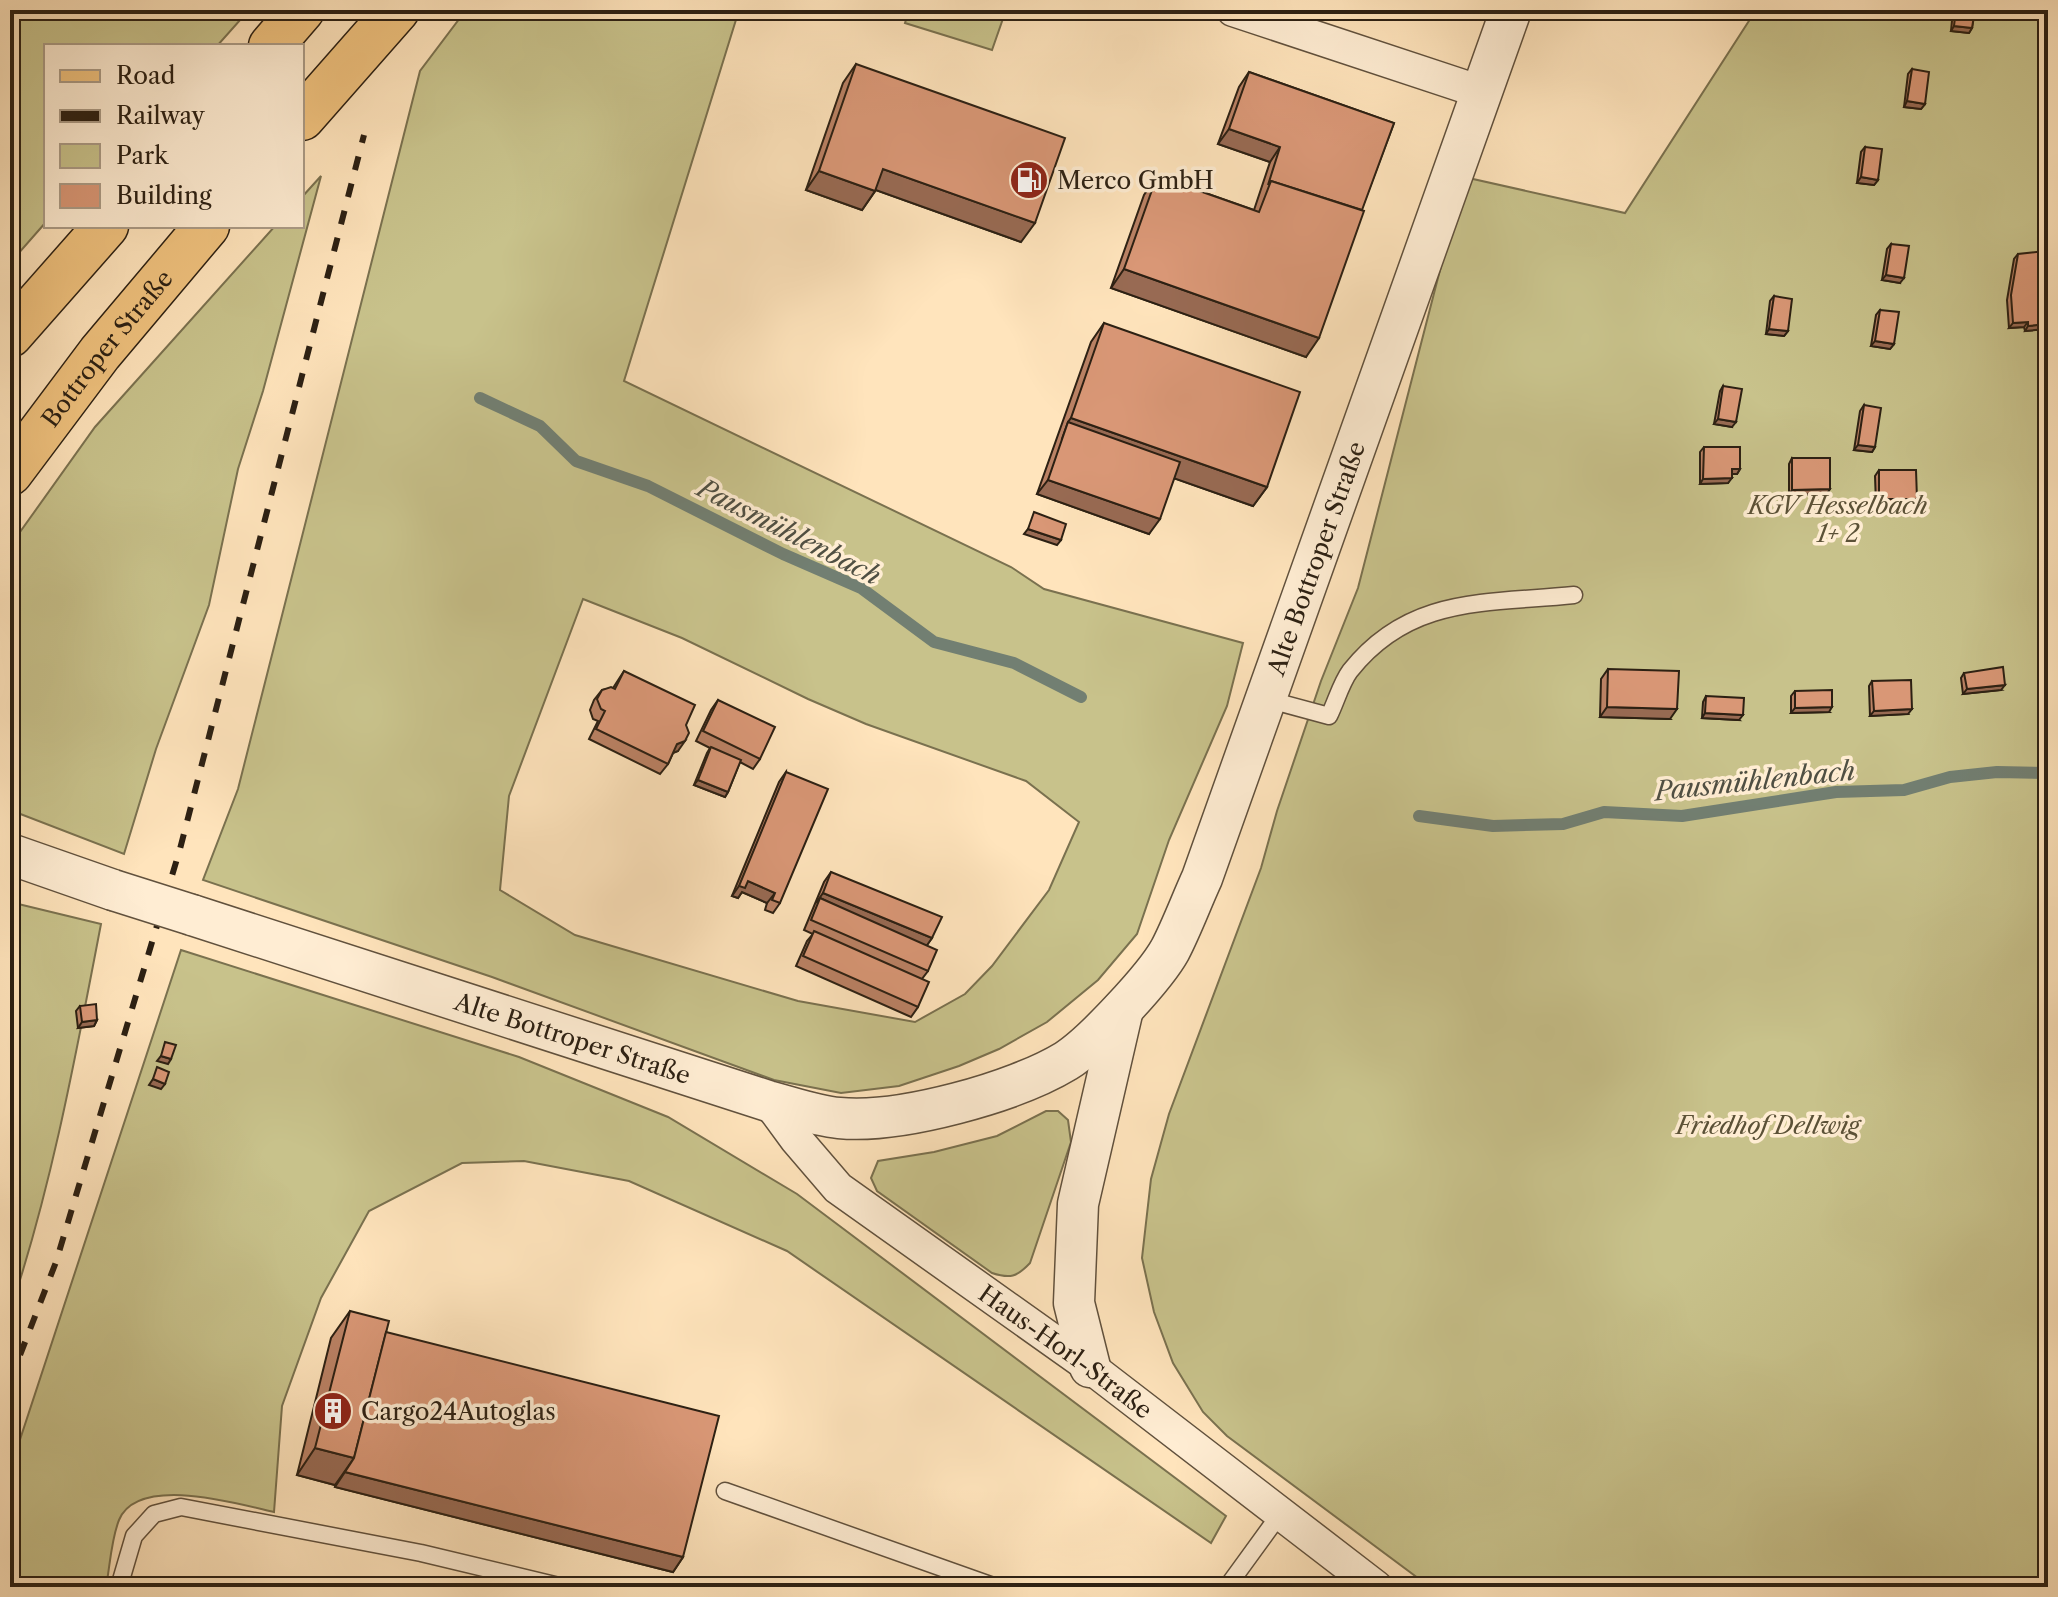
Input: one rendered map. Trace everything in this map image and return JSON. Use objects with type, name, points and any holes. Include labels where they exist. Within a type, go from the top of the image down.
[{"type":"main road","points":[[273,44],[302,10]]},
{"type":"main road","points":[[304,116],[397,10]]},
{"type":"main road","points":[[10,335],[104,228]]},
{"type":"main road","name":"Bottroper Straße","points":[[10,473],[100,353],[205,228]]},
{"type":"street","points":[[1233,10],[1481,92]]},
{"type":"street","name":"Alte Bottroper Straße","points":[[10,854],[768,1101],[839,1118],[900,1115],[971,1098],[1013,1087],[1068,1060],[1123,1009],[1169,952],[1202,878],[1511,10]]},
{"type":"street","name":"Alte Bottroper Straße","points":[[1090,1367],[1074,1303],[1078,1204],[1123,1009]]},
{"type":"street","name":"Haus-Horl-Straße","points":[[768,1101],[838,1188],[1090,1367],[1376,1587]]},
{"type":"lane","points":[[1266,699],[1329,716],[1349,673],[1384,637],[1410,621],[1437,609],[1574,595]]},
{"type":"lane","points":[[725,1491],[996,1587]]},
{"type":"lane","points":[[119,1587],[134,1536],[154,1514],[181,1507],[421,1553],[563,1587]]},
{"type":"lane","points":[[1227,1587],[1280,1514]]},
{"type":"green space","points":[[10,10],[249,10],[219,44],[44,44],[44,224],[10,263]]},
{"type":"green space","points":[[466,10],[739,10],[624,381],[1011,567],[1044,589],[1243,643],[1227,706],[1169,840],[1137,934],[1098,980],[1047,1022],[999,1049],[959,1066],[899,1086],[841,1093],[774,1080],[492,977],[203,880],[238,789],[420,71]],"holes":[[[583,599],[682,638],[866,724],[1026,781],[1079,822],[1049,890],[992,966],[965,994],[915,1022],[798,1001],[575,935],[500,890],[509,796]]]},
{"type":"green space","points":[[909,10],[1006,10],[992,50],[905,23]]},
{"type":"green space","points":[[1756,10],[2048,10],[2048,1587],[1430,1587],[1227,1436],[1203,1412],[1173,1363],[1154,1312],[1142,1258],[1151,1179],[1169,1114],[1261,868],[1321,681],[1358,588],[1464,177],[1625,213]]},
{"type":"green space","points":[[321,176],[263,391],[238,469],[209,605],[156,749],[124,854],[10,810],[10,546],[95,427],[273,228],[304,228],[304,195]]},
{"type":"green space","points":[[10,902],[101,924],[51,1168],[10,1311]]},
{"type":"green space","points":[[181,950],[519,1057],[668,1117],[797,1194],[1226,1516],[1211,1543],[787,1251],[629,1181],[524,1161],[462,1163],[369,1211],[321,1298],[282,1406],[274,1512],[190,1496],[146,1498],[130,1506],[119,1520],[106,1587],[10,1587],[10,1470]]},
{"type":"green space","points":[[1046,1111],[1058,1111],[1068,1120],[1071,1142],[1030,1263],[1013,1276],[992,1273],[877,1191],[871,1178],[878,1161],[934,1152],[997,1136]]},
{"type":"building","points":[[1956,10],[1975,10],[1972,28],[1954,26]]},
{"type":"building","points":[[856,64],[1065,138],[1035,223],[883,169],[875,191],[819,171]]},
{"type":"building","points":[[1912,69],[1929,72],[1925,104],[1907,101]]},
{"type":"building","points":[[1249,72],[1394,123],[1362,210],[1271,181],[1268,185],[1280,147],[1229,129]]},
{"type":"building","points":[[1865,147],[1882,149],[1878,180],[1861,177]]},
{"type":"building","points":[[1157,176],[1259,212],[1271,181],[1364,211],[1319,338],[1124,269]]},
{"type":"building","points":[[1891,244],[1909,246],[1904,278],[1886,275]]},
{"type":"building","points":[[2045,251],[2048,324],[2028,326],[2028,322],[2013,323],[2011,295],[2018,254]]},
{"type":"building","points":[[1774,296],[1792,299],[1788,331],[1769,329]]},
{"type":"building","points":[[1880,310],[1899,312],[1894,344],[1875,341]]},
{"type":"building","points":[[1104,323],[1300,392],[1267,487],[1071,418]]},
{"type":"building","points":[[1723,386],[1742,389],[1736,422],[1718,419]]},
{"type":"building","points":[[2044,389],[2048,389],[2048,429],[2044,429]]},
{"type":"building","points":[[1864,405],[1881,408],[1875,447],[1858,445]]},
{"type":"building","points":[[1068,422],[1180,462],[1160,519],[1048,480]]},
{"type":"building","points":[[1704,447],[1740,447],[1740,469],[1732,469],[1732,478],[1703,479]]},
{"type":"building","points":[[1792,458],[1830,458],[1830,489],[1792,490]]},
{"type":"building","points":[[1879,470],[1916,470],[1917,499],[1879,499]]},
{"type":"building","points":[[1034,512],[1066,524],[1061,540],[1028,529]]},
{"type":"building","points":[[2003,667],[2005,685],[1967,689],[1964,673]]},
{"type":"building","points":[[1608,669],[1679,671],[1677,709],[1607,707]]},
{"type":"building","points":[[624,671],[695,705],[686,725],[689,733],[685,741],[677,744],[668,764],[596,729],[605,711],[597,699],[602,690],[615,689]]},
{"type":"building","points":[[1911,680],[1912,709],[1874,711],[1872,681]]},
{"type":"building","points":[[1832,690],[1832,707],[1795,708],[1795,691]]},
{"type":"building","points":[[1706,696],[1744,698],[1743,715],[1705,713]]},
{"type":"building","points":[[718,700],[775,727],[760,759],[703,731]]},
{"type":"building","points":[[711,747],[741,760],[728,792],[698,780]]},
{"type":"building","points":[[786,772],[828,789],[780,903],[772,900],[775,893],[748,881],[745,888],[739,886]]},
{"type":"building","points":[[831,872],[942,917],[932,938],[823,893]]},
{"type":"building","points":[[820,898],[937,950],[928,971],[811,920]]},
{"type":"building","points":[[814,931],[929,982],[918,1007],[803,956]]},
{"type":"building","points":[[96,1004],[97,1020],[82,1022],[80,1006]]},
{"type":"building","points":[[165,1042],[176,1045],[171,1059],[161,1056]]},
{"type":"building","points":[[157,1067],[169,1072],[165,1084],[153,1079]]},
{"type":"building","points":[[350,1311],[389,1321],[354,1458],[315,1448]]},
{"type":"building","points":[[386,1332],[719,1416],[683,1557],[345,1472],[354,1458]]},
{"type":"waterway","name":"Pausmühlenbach","points":[[480,398],[540,426],[576,461],[648,486],[783,554],[861,588],[934,642],[1014,663],[1081,697]]},
{"type":"waterway","name":"Pausmühlenbach","points":[[1419,816],[1493,826],[1563,824],[1604,812],[1682,816],[1836,792],[1904,790],[1950,777],[1997,772],[2048,773]]},
{"type":"railway","points":[[10,1381],[56,1262],[180,849],[364,135]]},
{"type":"place","name":"Merco GmbH","points":[[1029,180]]},
{"type":"place","name":"Cargo24Autoglas","points":[[333,1411]]},
{"type":"park label","name":"KGV Hesselbach 1+ 2","points":[[1838,519]]},
{"type":"park label","name":"Friedhof Dellwig","points":[[1768,1125]]}]
